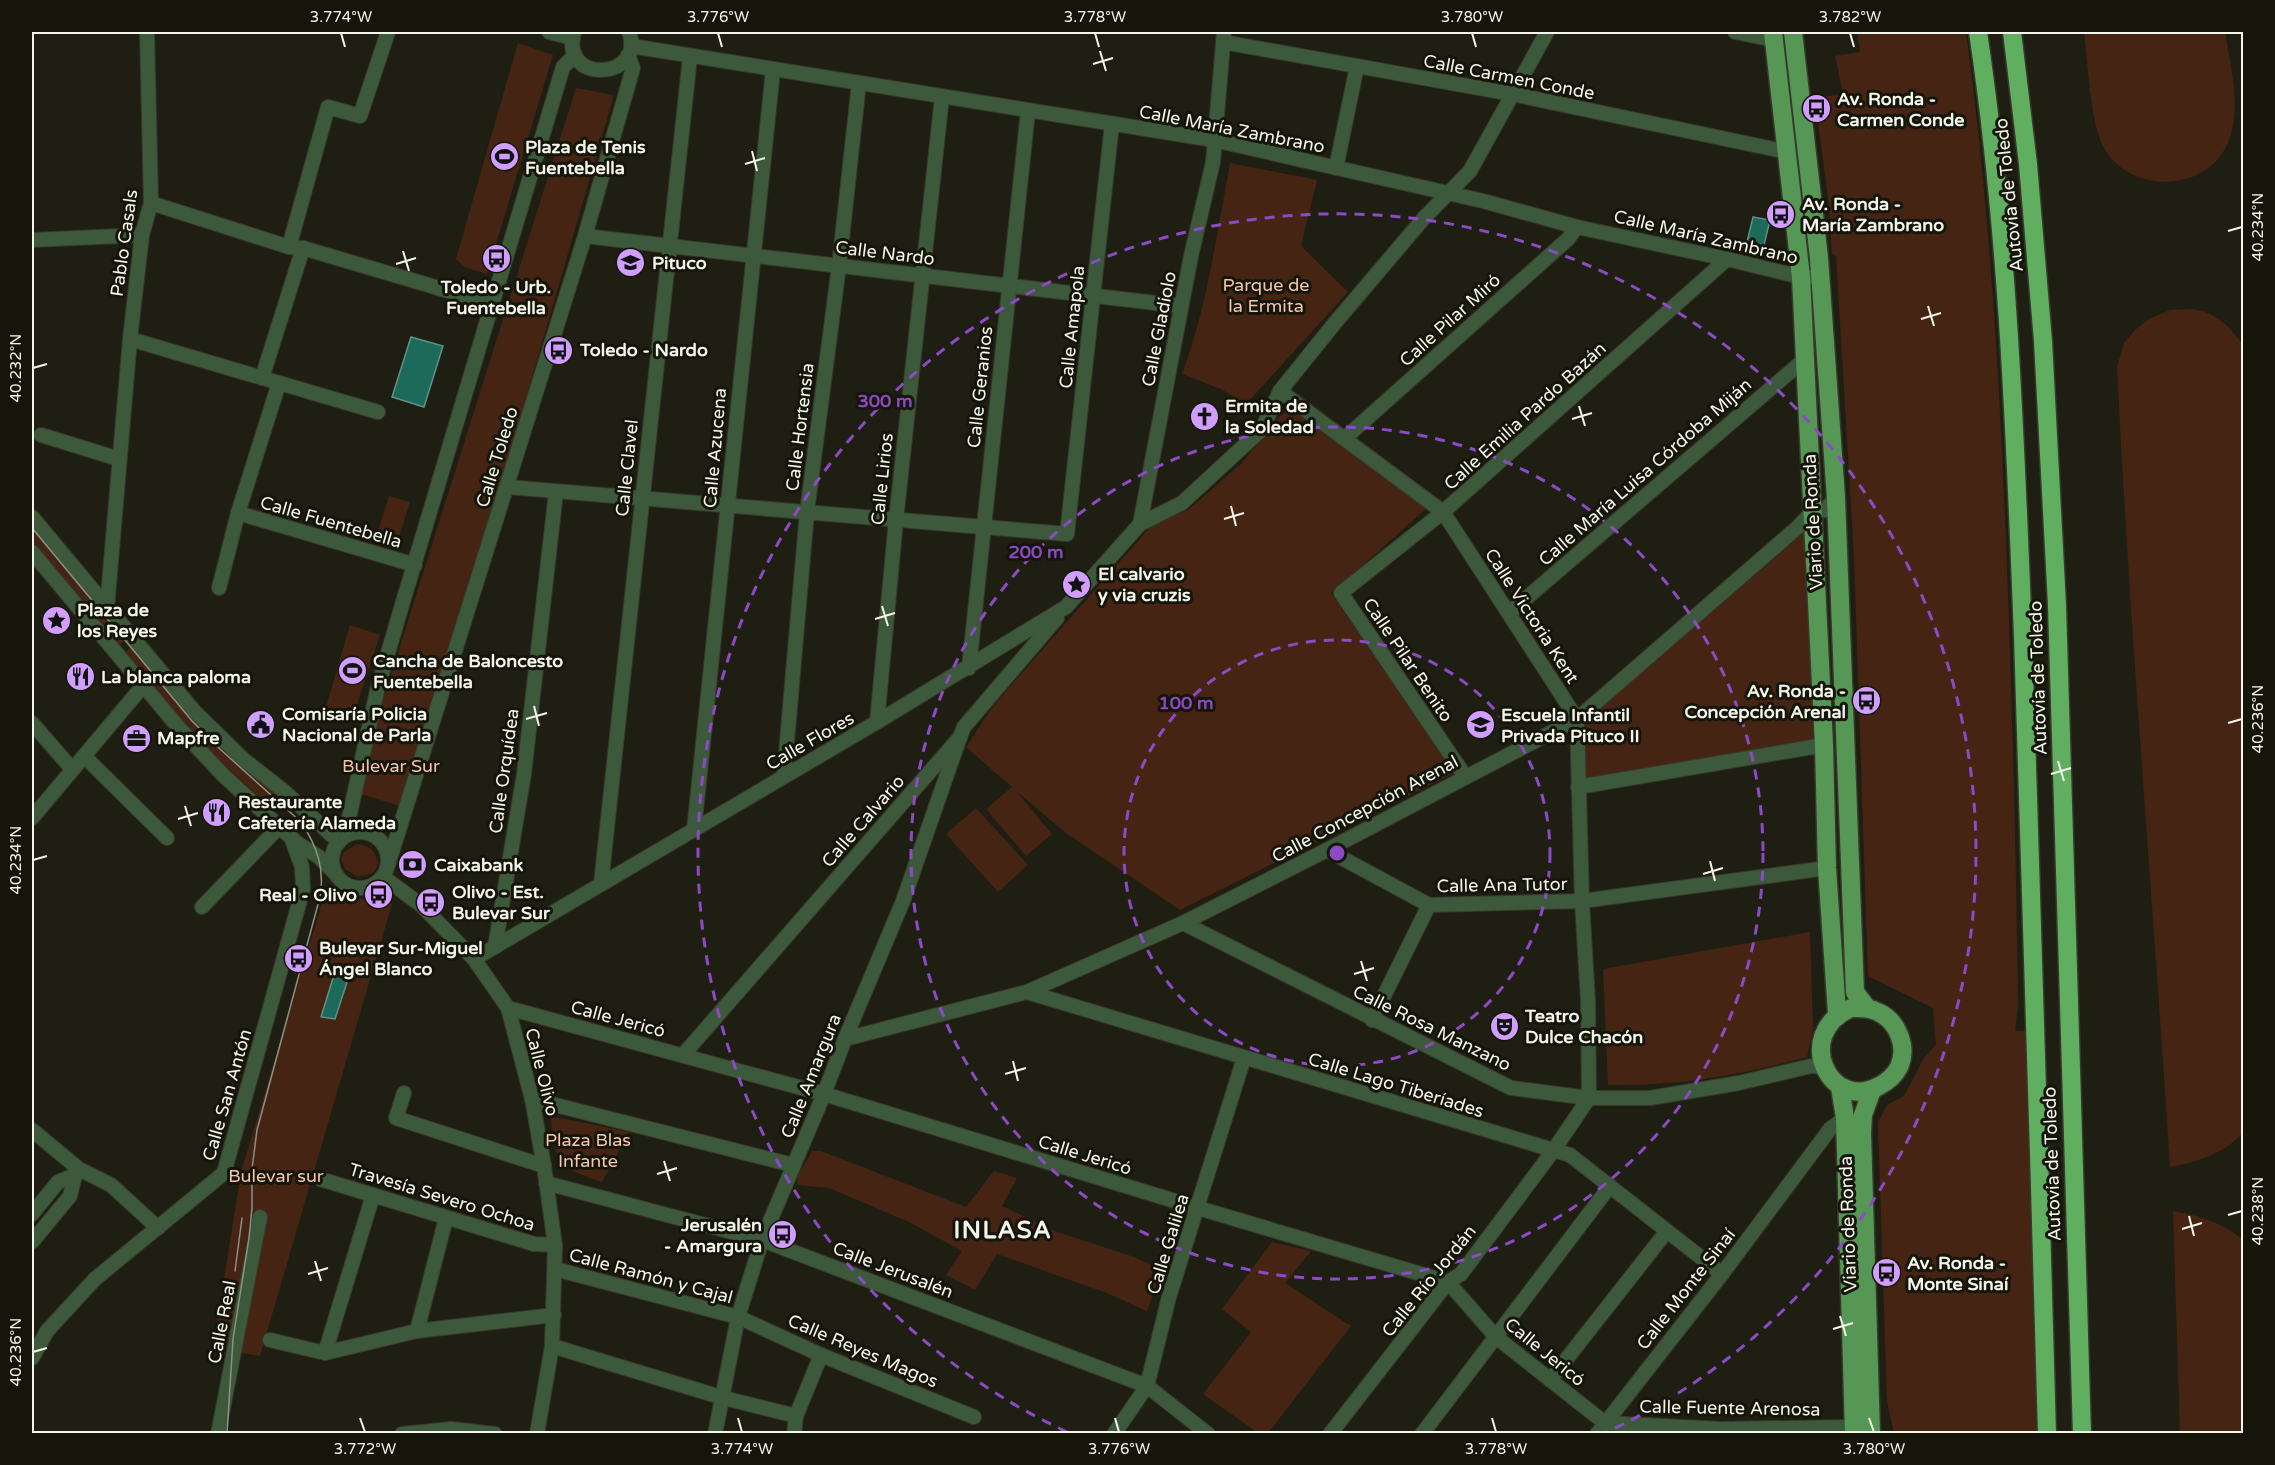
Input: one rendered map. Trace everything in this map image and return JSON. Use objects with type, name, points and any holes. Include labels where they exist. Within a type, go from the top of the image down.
[{"type":"highway","name":"Autovía de Toledo","points":[[1978,32],[2003,247],[2018,501],[2047,1434]]},
{"type":"highway","name":"Autovía de Toledo","points":[[2012,32],[2028,164],[2045,375],[2056,605],[2082,1434]]},
{"type":"main road","name":"Viario de Ronda","points":[[1793,32],[1820,277],[1836,498],[1855,992],[1867,1008]]},
{"type":"main road","name":"Viario de Ronda","points":[[1773,36],[1801,278],[1824,745],[1827,868],[1837,1014]]},
{"type":"main road","points":[[1851,1008],[1867,1008],[1880,1012],[1891,1020],[1899,1032],[1903,1049],[1899,1067],[1888,1081],[1872,1090],[1859,1091],[1840,1087],[1824,1067],[1820,1053],[1821,1040],[1827,1026],[1837,1014],[1851,1008]]},
{"type":"main road","name":"Viario de Ronda","points":[[1840,1087],[1845,1118],[1860,1431]]},
{"type":"main road","name":"Viario de Ronda","points":[[1860,1431],[1862,1133],[1863,1115],[1872,1090]]},
{"type":"street","name":"Pablo Casals","points":[[107,608],[130,339],[142,235],[151,203],[147,32]]},
{"type":"street","name":"Calle Fuentebella","points":[[219,588],[272,380],[296,247],[328,107],[360,116],[388,32]]},
{"type":"street","points":[[549,32],[573,34],[575,55],[584,65],[595,70],[614,68],[629,51]]},
{"type":"street","name":"Calle Toledo","points":[[385,873],[585,236],[633,68],[629,51],[629,32]]},
{"type":"street","points":[[1140,524],[1182,504],[1262,429],[1280,391],[1408,236],[1470,171],[1547,32]]},
{"type":"street","points":[[1735,32],[1773,36]]},
{"type":"street","name":"Calle Carmen Conde","points":[[1223,37],[1788,152]]},
{"type":"street","name":"Calle Gladiolo","points":[[1140,524],[1181,306],[1209,182],[1223,37]]},
{"type":"street","name":"Calle María Zambrano","points":[[629,51],[690,57],[1214,140],[1801,278],[1820,277]]},
{"type":"street","points":[[336,874],[333,867],[333,855],[342,839],[377,691],[563,68],[575,55]]},
{"type":"street","name":"Calle Clavel","points":[[600,884],[690,57]]},
{"type":"street","points":[[1336,168],[1357,66]]},
{"type":"street","name":"Calle Azucena","points":[[693,830],[772,70]]},
{"type":"street","name":"Calle Hortensia","points":[[784,776],[807,512],[839,266],[859,83]]},
{"type":"street","name":"Calle Lirios","points":[[877,722],[896,520],[942,97]]},
{"type":"street","name":"Calle Geranios","points":[[969,668],[982,528],[1028,111]]},
{"type":"street","name":"Calle Amapola","points":[[982,528],[1067,534],[1112,124]]},
{"type":"street","points":[[151,203],[462,295],[493,300]]},
{"type":"street","name":"Calle Pilar Miró","points":[[1345,438],[1559,247],[1577,227]]},
{"type":"street","points":[[32,240],[142,235]]},
{"type":"street","name":"Calle Nardo","points":[[585,236],[1181,306]]},
{"type":"street","name":"Calle Emilia Pardo Bazán","points":[[1341,593],[1443,512],[1727,259]]},
{"type":"street","points":[[130,339],[378,412]]},
{"type":"street","name":"Calle María Luisa Córdoba Miján","points":[[1509,613],[1804,360]]},
{"type":"street","name":"Calle Victoria Kent","points":[[1280,391],[1443,512],[1577,719]]},
{"type":"street","points":[[40,435],[119,459]]},
{"type":"street","points":[[507,487],[982,528]]},
{"type":"street","name":"Calle Orquídea","points":[[495,947],[524,774],[556,492]]},
{"type":"street","name":"Calle Concepción Arenal","points":[[845,1039],[1027,992],[1183,923],[1577,719],[1798,527],[1812,512],[1825,510],[1836,498]]},
{"type":"street","name":"Calle Fuentebella","points":[[238,513],[415,565]]},
{"type":"street","points":[[32,517],[194,711],[243,759],[342,839]]},
{"type":"street","name":"Calle Flores","points":[[474,959],[969,668],[1066,607],[1140,524]]},
{"type":"street","points":[[32,552],[142,687],[179,728],[223,775],[291,837],[319,857],[342,882],[358,888],[368,887],[385,873],[386,849],[377,838],[363,832],[342,839]]},
{"type":"street","name":"Calle Pilar Benito","points":[[1341,593],[1465,776]]},
{"type":"street","name":"Calle Calvario","points":[[683,1055],[960,738],[964,727],[1066,607]]},
{"type":"street","points":[[32,818],[142,687]]},
{"type":"street","points":[[1553,1151],[1589,1098],[1588,1001],[1582,901],[1577,719]]},
{"type":"street","points":[[32,723],[72,769]]},
{"type":"street","name":"Calle Amargura","points":[[715,1434],[724,1398],[738,1317],[762,1240],[903,901],[960,738]]},
{"type":"street","points":[[1578,787],[1824,745]]},
{"type":"street","points":[[84,756],[167,838]]},
{"type":"street","points":[[202,907],[280,826]]},
{"type":"street","name":"Calle San Antón","points":[[32,1358],[47,1331],[95,1279],[224,1173],[303,889],[302,867],[291,837]]},
{"type":"street","name":"Calle Ana Tutor","points":[[1327,850],[1430,905],[1582,901],[1827,868]]},
{"type":"street","name":"Calle Olivo","points":[[385,873],[421,905],[474,959],[507,1008],[532,1099],[555,1245],[552,1346],[537,1434]]},
{"type":"street","points":[[1372,1020],[1430,905]]},
{"type":"street","name":"Calle Rosa Manzano","points":[[1183,923],[1511,1088],[1589,1098],[1650,1098],[1739,1083],[1812,1066],[1824,1067]]},
{"type":"street","name":"Calle Lago Tiberíades","points":[[1027,992],[1570,1155],[1722,1274]]},
{"type":"street","name":"Calle Jericó","points":[[507,1008],[824,1094],[1448,1282],[1496,1337],[1550,1380],[1601,1428]]},
{"type":"street","name":"Calle Galilea","points":[[1114,1434],[1147,1386],[1169,1297],[1244,1058]]},
{"type":"street","points":[[404,1093],[396,1118],[544,1166]]},
{"type":"street","points":[[532,1099],[793,1165]]},
{"type":"street","name":"Calle Monte Sinaí","points":[[1601,1428],[1722,1274],[1830,1129],[1845,1118]]},
{"type":"street","points":[[32,1130],[77,1172],[111,1185],[158,1228]]},
{"type":"street","name":"Calle Río Jordán","points":[[1330,1434],[1448,1282],[1461,1274],[1553,1151]]},
{"type":"street","points":[[32,1214],[58,1182],[77,1172]]},
{"type":"street","points":[[32,1242],[70,1196],[77,1172]]},
{"type":"street","name":"Travesía Severo Ochoa","points":[[320,1179],[534,1244],[555,1245]]},
{"type":"street","name":"Calle Jerusalén","points":[[546,1183],[762,1240],[1147,1386],[1208,1434]]},
{"type":"street","points":[[1422,1434],[1610,1186]]},
{"type":"street","points":[[325,1353],[373,1195]]},
{"type":"street","name":"Calle Real","points":[[218,1434],[260,1217]]},
{"type":"street","points":[[417,1331],[446,1218]]},
{"type":"street","points":[[1550,1380],[1667,1231]]},
{"type":"street","name":"Calle Ramón y Cajal","points":[[555,1269],[738,1317]]},
{"type":"street","points":[[270,1340],[325,1353],[417,1331],[554,1315]]},
{"type":"street","name":"Calle Reyes Magos","points":[[738,1317],[820,1356],[974,1417]]},
{"type":"street","points":[[552,1346],[724,1398],[796,1416]]},
{"type":"street","points":[[794,1434],[796,1416],[820,1356]]},
{"type":"street","name":"Calle Fuente Arenosa","points":[[1601,1428],[1860,1431]]},
{"type":"street","points":[[402,1434],[451,1429],[495,1434]]},
{"type":"green space","points":[[1857,32],[1966,32],[1987,222],[2003,476],[2015,831],[2018,1005],[2015,1031],[2035,1030],[2041,1433],[1894,1433],[1887,1401],[1878,1122],[1887,1105],[1904,1096],[1924,1058],[1936,1045],[1933,1008],[1868,976],[1854,556],[1836,256],[1832,254],[1829,205],[1817,115],[1825,112],[1824,97],[1843,94],[1835,56],[1860,52]]},
{"type":"green space","points":[[2084,32],[2225,32],[2234,86],[2235,114],[2229,140],[2219,158],[2204,171],[2187,179],[2167,182],[2148,180],[2130,173],[2114,161],[2102,144],[2098,133],[2090,90]]},
{"type":"green space","name":"Plaza de Tenis Fuentebella","points":[[518,43],[553,55],[487,274],[464,267],[456,259]]},
{"type":"green space","name":"Bulevar Sur","points":[[576,88],[614,95],[407,808],[354,792]]},
{"type":"green space","name":"Parque de la Ermita","points":[[1230,163],[1317,180],[1301,246],[1348,292],[1246,404],[1221,389],[1182,374],[1205,296]]},
{"type":"green space","points":[[2190,309],[2215,316],[2232,331],[2243,345],[2244,1131],[2228,1146],[2210,1156],[2170,1167],[2128,567],[2117,367],[2124,343],[2135,330],[2149,319],[2170,310]]},
{"type":"green space","points":[[1287,407],[1427,508],[1331,593],[1454,773],[1180,910],[1066,833],[1016,791],[1052,834],[1026,856],[986,809],[1012,787],[966,747],[993,706],[1152,525],[1188,510],[1242,463]]},
{"type":"green space","points":[[389,496],[410,502],[397,543],[376,537]]},
{"type":"green space","points":[[1819,520],[1825,739],[1582,782],[1583,722]]},
{"type":"green space","points":[[32,524],[127,639],[117,647],[32,544]]},
{"type":"green space","name":"Cancha de Baloncesto Fuentebella","points":[[350,625],[380,635],[354,714],[326,707]]},
{"type":"green space","points":[[133,646],[232,756],[276,795],[268,805],[196,739],[122,654]]},
{"type":"green space","points":[[976,808],[1028,865],[998,892],[946,834]]},
{"type":"green space","points":[[357,844],[366,846],[374,853],[378,865],[373,873],[358,877],[345,869],[341,859],[344,852]]},
{"type":"green space","name":"Bulevar sur","points":[[325,893],[392,904],[260,1356],[213,1348],[241,1172]]},
{"type":"green space","points":[[1810,932],[1813,1030],[1807,1057],[1757,1070],[1684,1082],[1608,1085],[1603,969]]},
{"type":"green space","name":"Plaza Blas Infante","points":[[550,1116],[629,1132],[602,1182],[574,1172],[561,1161],[557,1154]]},
{"type":"green space","points":[[812,1151],[821,1151],[966,1207],[994,1171],[1017,1178],[1002,1206],[1057,1232],[1134,1257],[1162,1270],[1147,1311],[1107,1293],[997,1254],[975,1290],[946,1275],[962,1251],[909,1222],[829,1188],[798,1185],[797,1177]]},
{"type":"green space","points":[[2173,1211],[2210,1221],[2243,1240],[2243,1433],[2180,1433]]},
{"type":"green space","points":[[1272,1242],[1311,1251],[1285,1283],[1351,1326],[1268,1433],[1258,1433],[1203,1394],[1251,1332],[1222,1309]]},
{"type":"water","points":[[1753,217],[1770,220],[1764,245],[1747,242]]},
{"type":"water","points":[[411,337],[443,346],[424,407],[392,397]]},
{"type":"water","points":[[334,975],[348,979],[335,1019],[321,1017]]},
{"type":"tram line","points":[[32,528],[192,721],[301,822],[315,849],[320,867],[320,897],[257,1130],[252,1169],[249,1238],[233,1339],[227,1434]]},
{"type":"tram line","points":[[235,1271],[242,1218]]},
{"type":"place","name":"Av. Ronda - Carmen Conde","points":[[1816,109]]},
{"type":"place","name":"Plaza de Tenis Fuentebella","points":[[504,157]]},
{"type":"place","name":"Av. Ronda - María Zambrano","points":[[1781,214]]},
{"type":"place","name":"Toledo - Urb. Fuentebella","points":[[496,258]]},
{"type":"place","name":"Pituco","points":[[631,263]]},
{"type":"place","name":"Toledo - Nardo","points":[[559,350]]},
{"type":"place","name":"Ermita de la Soledad","points":[[1204,416]]},
{"type":"place","name":"El calvario y via cruzis","points":[[1077,584]]},
{"type":"place","name":"Plaza de los Reyes","points":[[56,620]]},
{"type":"place","name":"Cancha de Baloncesto Fuentebella","points":[[352,671]]},
{"type":"place","name":"La blanca paloma","points":[[80,677]]},
{"type":"place","name":"Av. Ronda - Concepción Arenal","points":[[1867,701]]},
{"type":"place","name":"Comisaría Policia Nacional de Parla","points":[[261,724]]},
{"type":"place","name":"Escuela Infantil Privada Pituco II","points":[[1480,725]]},
{"type":"place","name":"Mapfre","points":[[136,738]]},
{"type":"place","name":"Restaurante Cafetería Alameda","points":[[217,812]]},
{"type":"place","name":"Caixabank","points":[[413,865]]},
{"type":"place","name":"Real - Olivo","points":[[378,895]]},
{"type":"place","name":"Olivo - Est. Bulevar Sur","points":[[431,902]]},
{"type":"place","name":"Bulevar Sur-Miguel Ángel Blanco","points":[[298,958]]},
{"type":"place","name":"Teatro Dulce Chacón","points":[[1504,1026]]},
{"type":"place","name":"Jerusalén - Amargura","points":[[783,1235]]},
{"type":"place","name":"Av. Ronda - Monte Sinaí","points":[[1886,1273]]},
{"type":"district","name":"INLASA","points":[[1003,1230]]}]
